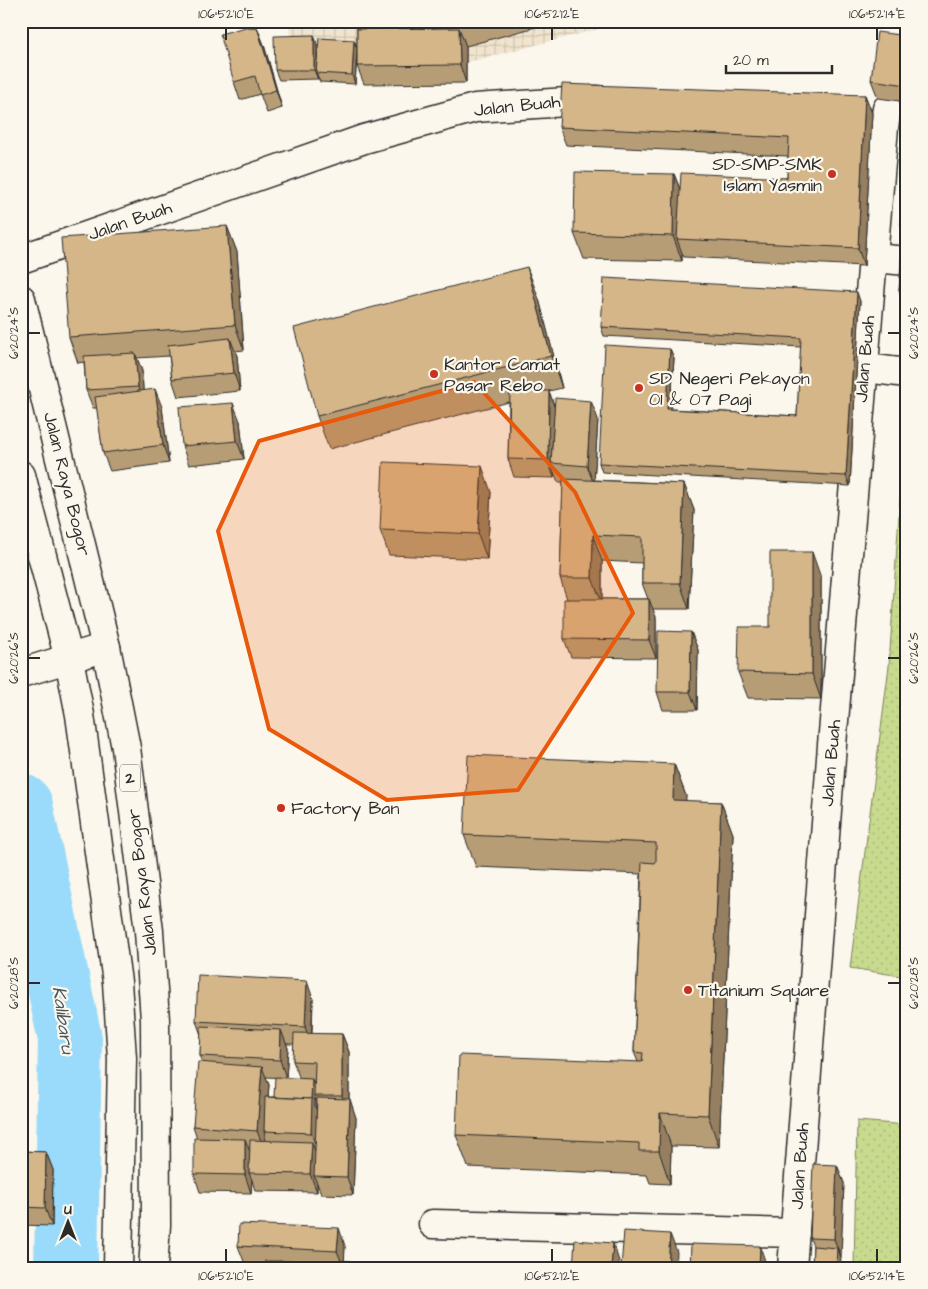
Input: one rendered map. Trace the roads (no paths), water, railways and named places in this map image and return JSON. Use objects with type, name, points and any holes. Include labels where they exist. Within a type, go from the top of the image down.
[{"type":"main road","name":"Jalan Buah","points":[[21,259],[364,139],[475,108],[538,106],[578,100],[618,100]]},
{"type":"main road","name":"Jalan Buah","points":[[860,108],[897,110]]},
{"type":"main road","name":"Jalan Buah","points":[[792,1268],[832,745],[884,127],[897,110]]},
{"type":"main road","points":[[874,258],[907,261]]},
{"type":"main road","name":"Jalan Raya Bogor","points":[[21,298],[106,647],[126,748],[152,969],[156,1062],[156,1225],[153,1268]]},
{"type":"main road","points":[[865,368],[907,373]]},
{"type":"main road","name":"Jalan Raya Bogor","points":[[21,475],[68,659],[80,715],[119,1000],[122,1058],[118,1268]]},
{"type":"main road","points":[[21,673],[106,647]]},
{"type":"main road","points":[[433,1224],[795,1234]]},
{"type":"waterway","name":"Kalibaru","points":[[21,806],[70,1039],[66,1268]]},
{"type":"place","name":"SD-SMP-SMK Islam Yasmin","points":[[832,174]]},
{"type":"place","name":"Kantor Camat Pasar Rebo","points":[[434,374]]},
{"type":"place","name":"SD Negeri Pekayon 01 & 07 Pagi","points":[[639,388]]},
{"type":"place","name":"Factory Ban","points":[[281,808]]},
{"type":"place","name":"Titanium Square","points":[[688,990]]}]
